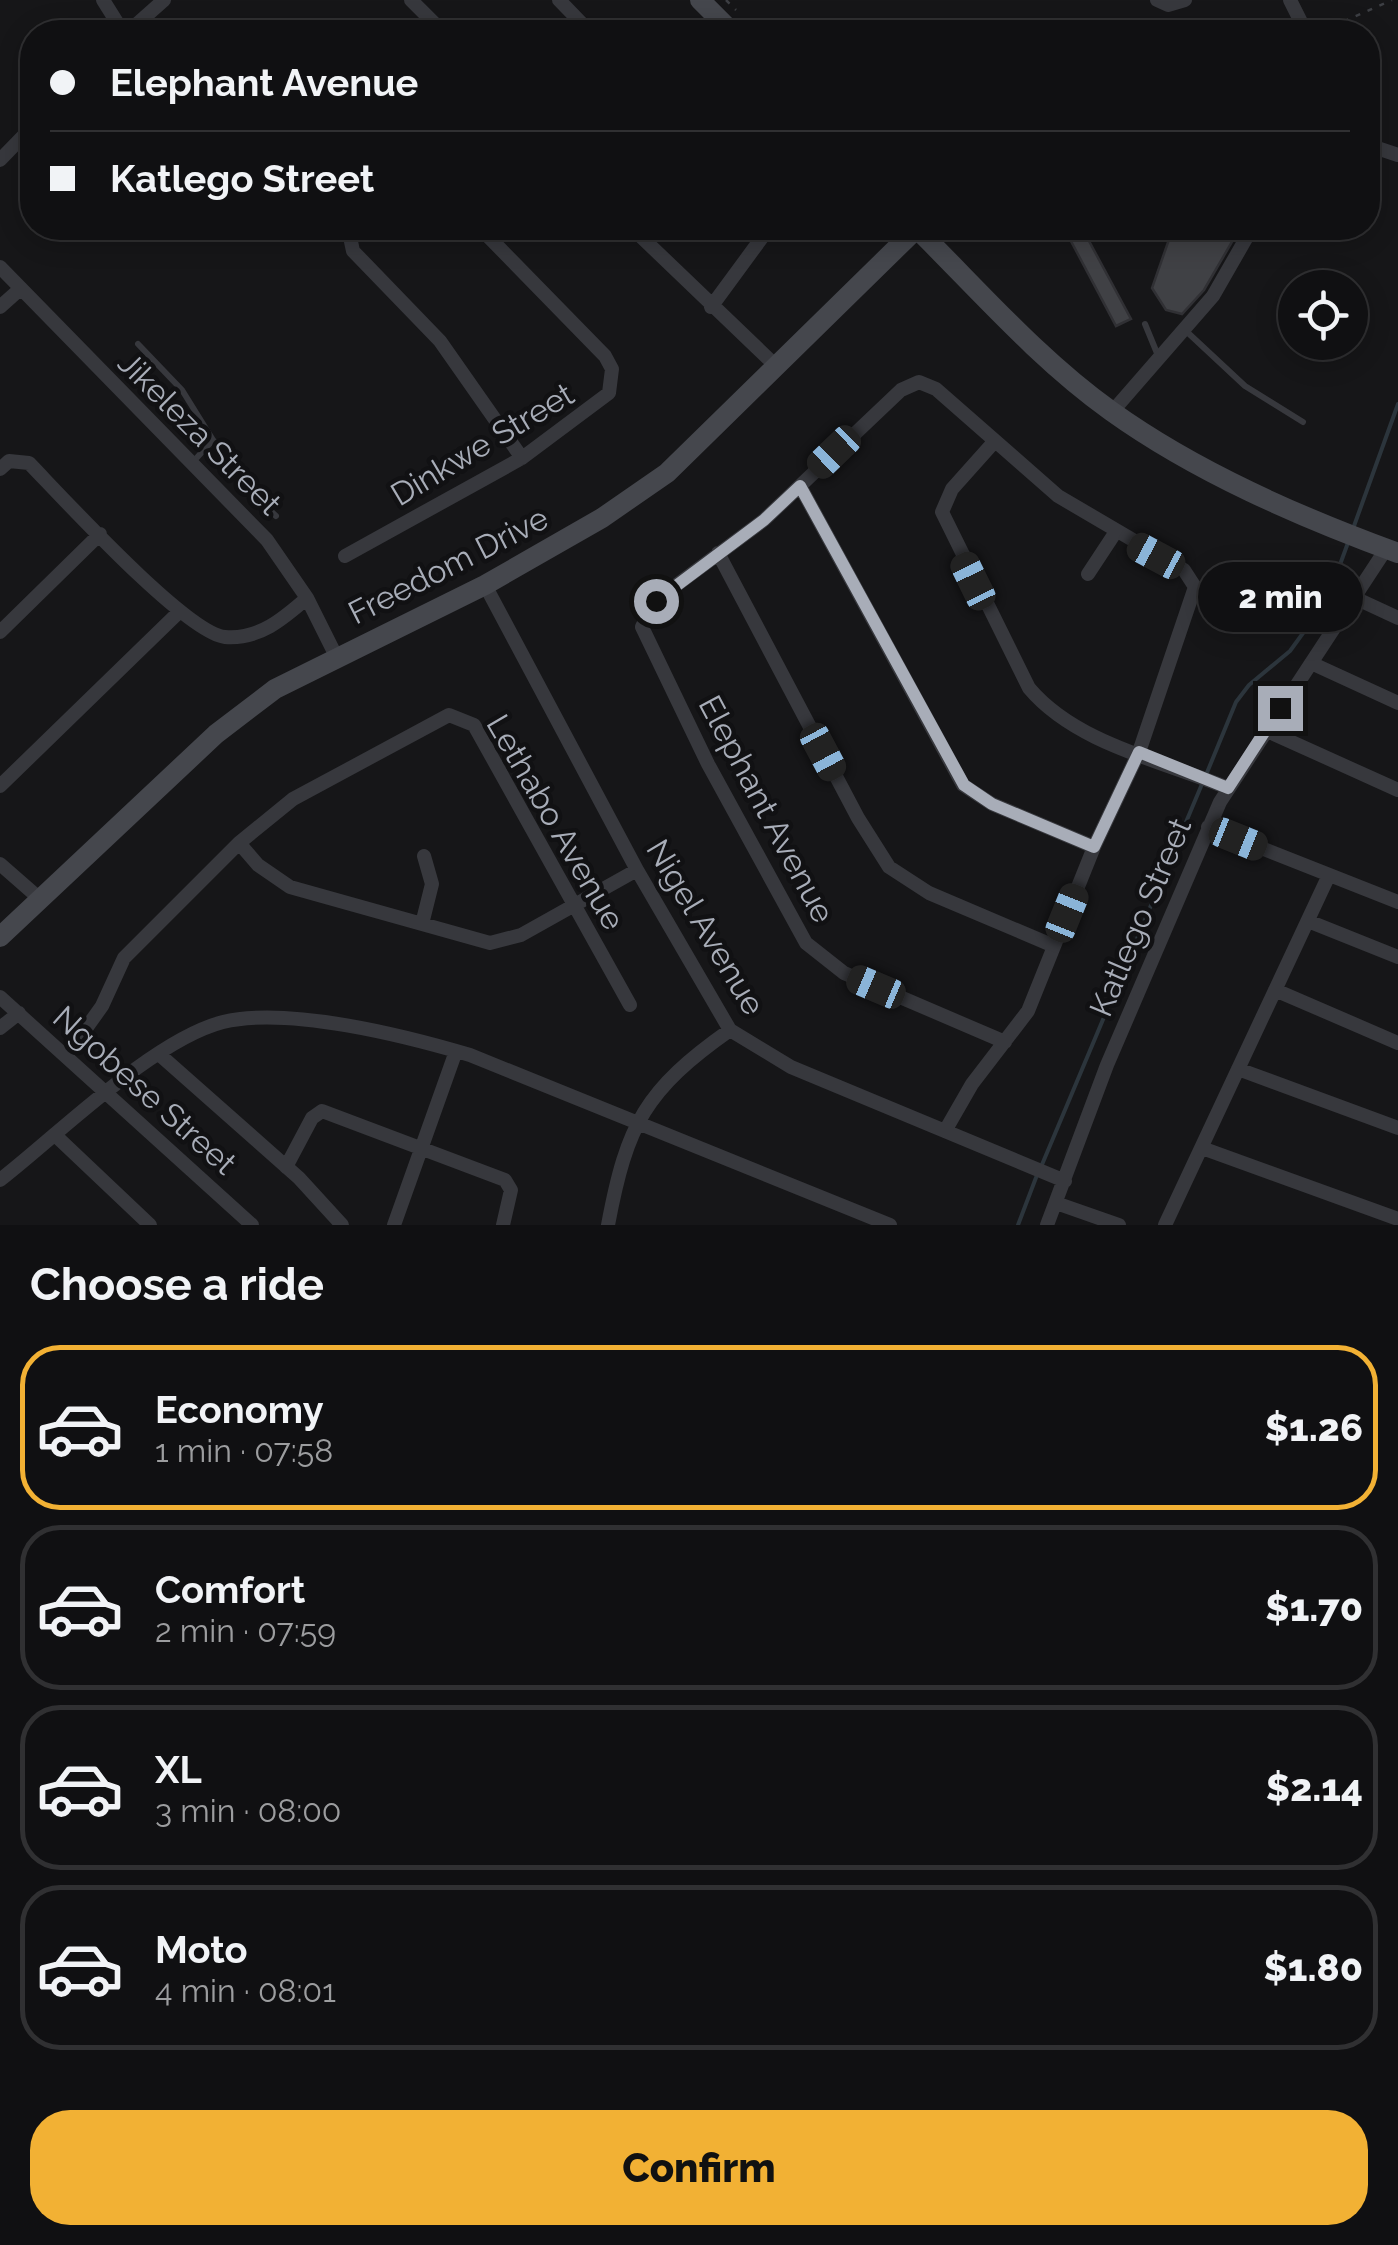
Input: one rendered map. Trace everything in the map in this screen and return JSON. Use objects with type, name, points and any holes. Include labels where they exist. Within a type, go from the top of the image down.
[{"type":"street","points":[[140,20],[164,0]]},
{"type":"street","points":[[411,0],[431,20]]},
{"type":"street","points":[[559,0],[578,20]]},
{"type":"street","points":[[700,0],[720,20]]},
{"type":"street","points":[[1157,0],[1168,5],[1184,0]]},
{"type":"street","points":[[0,160],[20,139]]},
{"type":"street","points":[[350,240],[353,251],[440,341],[522,458]]},
{"type":"street","name":"Dinkwe Street","points":[[345,556],[522,458],[603,402],[613,383],[612,369],[594,342],[492,240]]},
{"type":"street","points":[[644,240],[778,367]]},
{"type":"street","points":[[711,307],[759,240]]},
{"type":"street","name":"Freedom Drive","points":[[0,937],[216,734],[275,689],[485,585],[652,484],[908,240]]},
{"type":"street","points":[[928,240],[1036,348],[1112,412],[1189,461],[1392,551]]},
{"type":"street","points":[[1112,412],[1185,330],[1229,273],[1246,240]]},
{"type":"street","name":"Jikeleza Street","points":[[0,267],[267,540],[308,598],[336,656]]},
{"type":"street","points":[[0,307],[19,290]]},
{"type":"street","name":"Elephant Avenue","points":[[919,382],[936,389],[994,442],[1058,496],[1184,570],[1195,587],[1139,752],[1094,847],[1028,1011],[1006,1042],[844,974],[806,942],[790,919],[642,626],[656,601],[800,486],[901,390],[919,382]]},
{"type":"street","points":[[994,442],[946,498],[944,522],[1018,669],[1042,704],[1085,732],[1228,788]]},
{"type":"street","points":[[0,469],[20,460],[204,632],[246,636],[278,622],[308,598]]},
{"type":"street","points":[[800,486],[964,785],[992,804],[1094,847]]},
{"type":"street","points":[[1088,574],[1115,532]]},
{"type":"street","points":[[0,632],[100,534]]},
{"type":"street","name":"Katlego Street","points":[[1048,1225],[1107,1065],[1208,827],[1265,730],[1392,551]]},
{"type":"street","points":[[718,553],[858,818],[889,867],[928,893],[1054,946]]},
{"type":"street","name":"Nigel Avenue","points":[[485,585],[637,870],[730,1030],[778,1060],[1065,1181]]},
{"type":"street","points":[[1355,598],[1398,618]]},
{"type":"street","points":[[0,786],[179,612]]},
{"type":"street","points":[[1311,663],[1398,704]]},
{"type":"street","name":"Lethabo Avenue","points":[[67,1055],[102,1006],[133,947],[239,843],[293,799],[440,717],[456,715],[474,725],[630,1005]]},
{"type":"street","points":[[1265,730],[1398,790]]},
{"type":"street","points":[[1208,827],[1398,902]]},
{"type":"street","points":[[239,843],[258,865],[290,886],[473,941],[506,942],[637,870]]},
{"type":"street","points":[[422,924],[432,884],[424,856]]},
{"type":"street","points":[[0,864],[40,899]]},
{"type":"street","points":[[1165,1225],[1330,875]]},
{"type":"street","points":[[1308,921],[1398,957]]},
{"type":"street","points":[[1275,990],[1398,1042]]},
{"type":"street","name":"Ngobese Street","points":[[0,996],[252,1225]]},
{"type":"street","points":[[0,1028],[19,1013]]},
{"type":"street","points":[[0,1180],[160,1054],[206,1028],[247,1020],[351,1027],[456,1051],[890,1225]]},
{"type":"street","points":[[608,1225],[621,1158],[635,1124],[676,1070],[730,1030]]},
{"type":"street","points":[[945,1130],[1006,1042]]},
{"type":"street","points":[[394,1225],[456,1051]]},
{"type":"street","points":[[160,1054],[286,1167],[342,1225]]},
{"type":"street","points":[[1238,1069],[1398,1128]]},
{"type":"street","points":[[286,1167],[318,1112],[423,1146],[506,1180],[511,1190],[503,1225]]},
{"type":"street","points":[[56,1136],[150,1225]]},
{"type":"street","points":[[1202,1148],[1398,1219]]},
{"type":"street","points":[[1056,1203],[1119,1225]]},
{"type":"lane","points":[[1144,324],[1160,360]]},
{"type":"lane","points":[[1185,330],[1246,386],[1304,422]]},
{"type":"lane","points":[[138,344],[182,390],[213,440],[226,453],[237,478],[276,516]]},
{"type":"lane","points":[[191,464],[213,440]]},
{"type":"path","points":[[1346,20],[1392,0]]},
{"type":"building","points":[[1070,240],[1088,240],[1131,319],[1116,326]]},
{"type":"building","points":[[1169,240],[1233,240],[1204,290],[1182,314],[1166,310],[1152,288]]},
{"type":"waterway","points":[[1354,526],[1398,404]]},
{"type":"waterway","points":[[1206,775],[1236,702],[1249,685],[1290,651],[1327,600],[1349,540]]},
{"type":"waterway","points":[[1041,1167],[1202,784]]},
{"type":"waterway","points":[[1018,1225],[1037,1175]]},
{"type":"route","points":[[656,601],[764,520],[800,486],[964,785],[992,804],[1094,847],[1139,752],[1228,788],[1280,708]]}]
